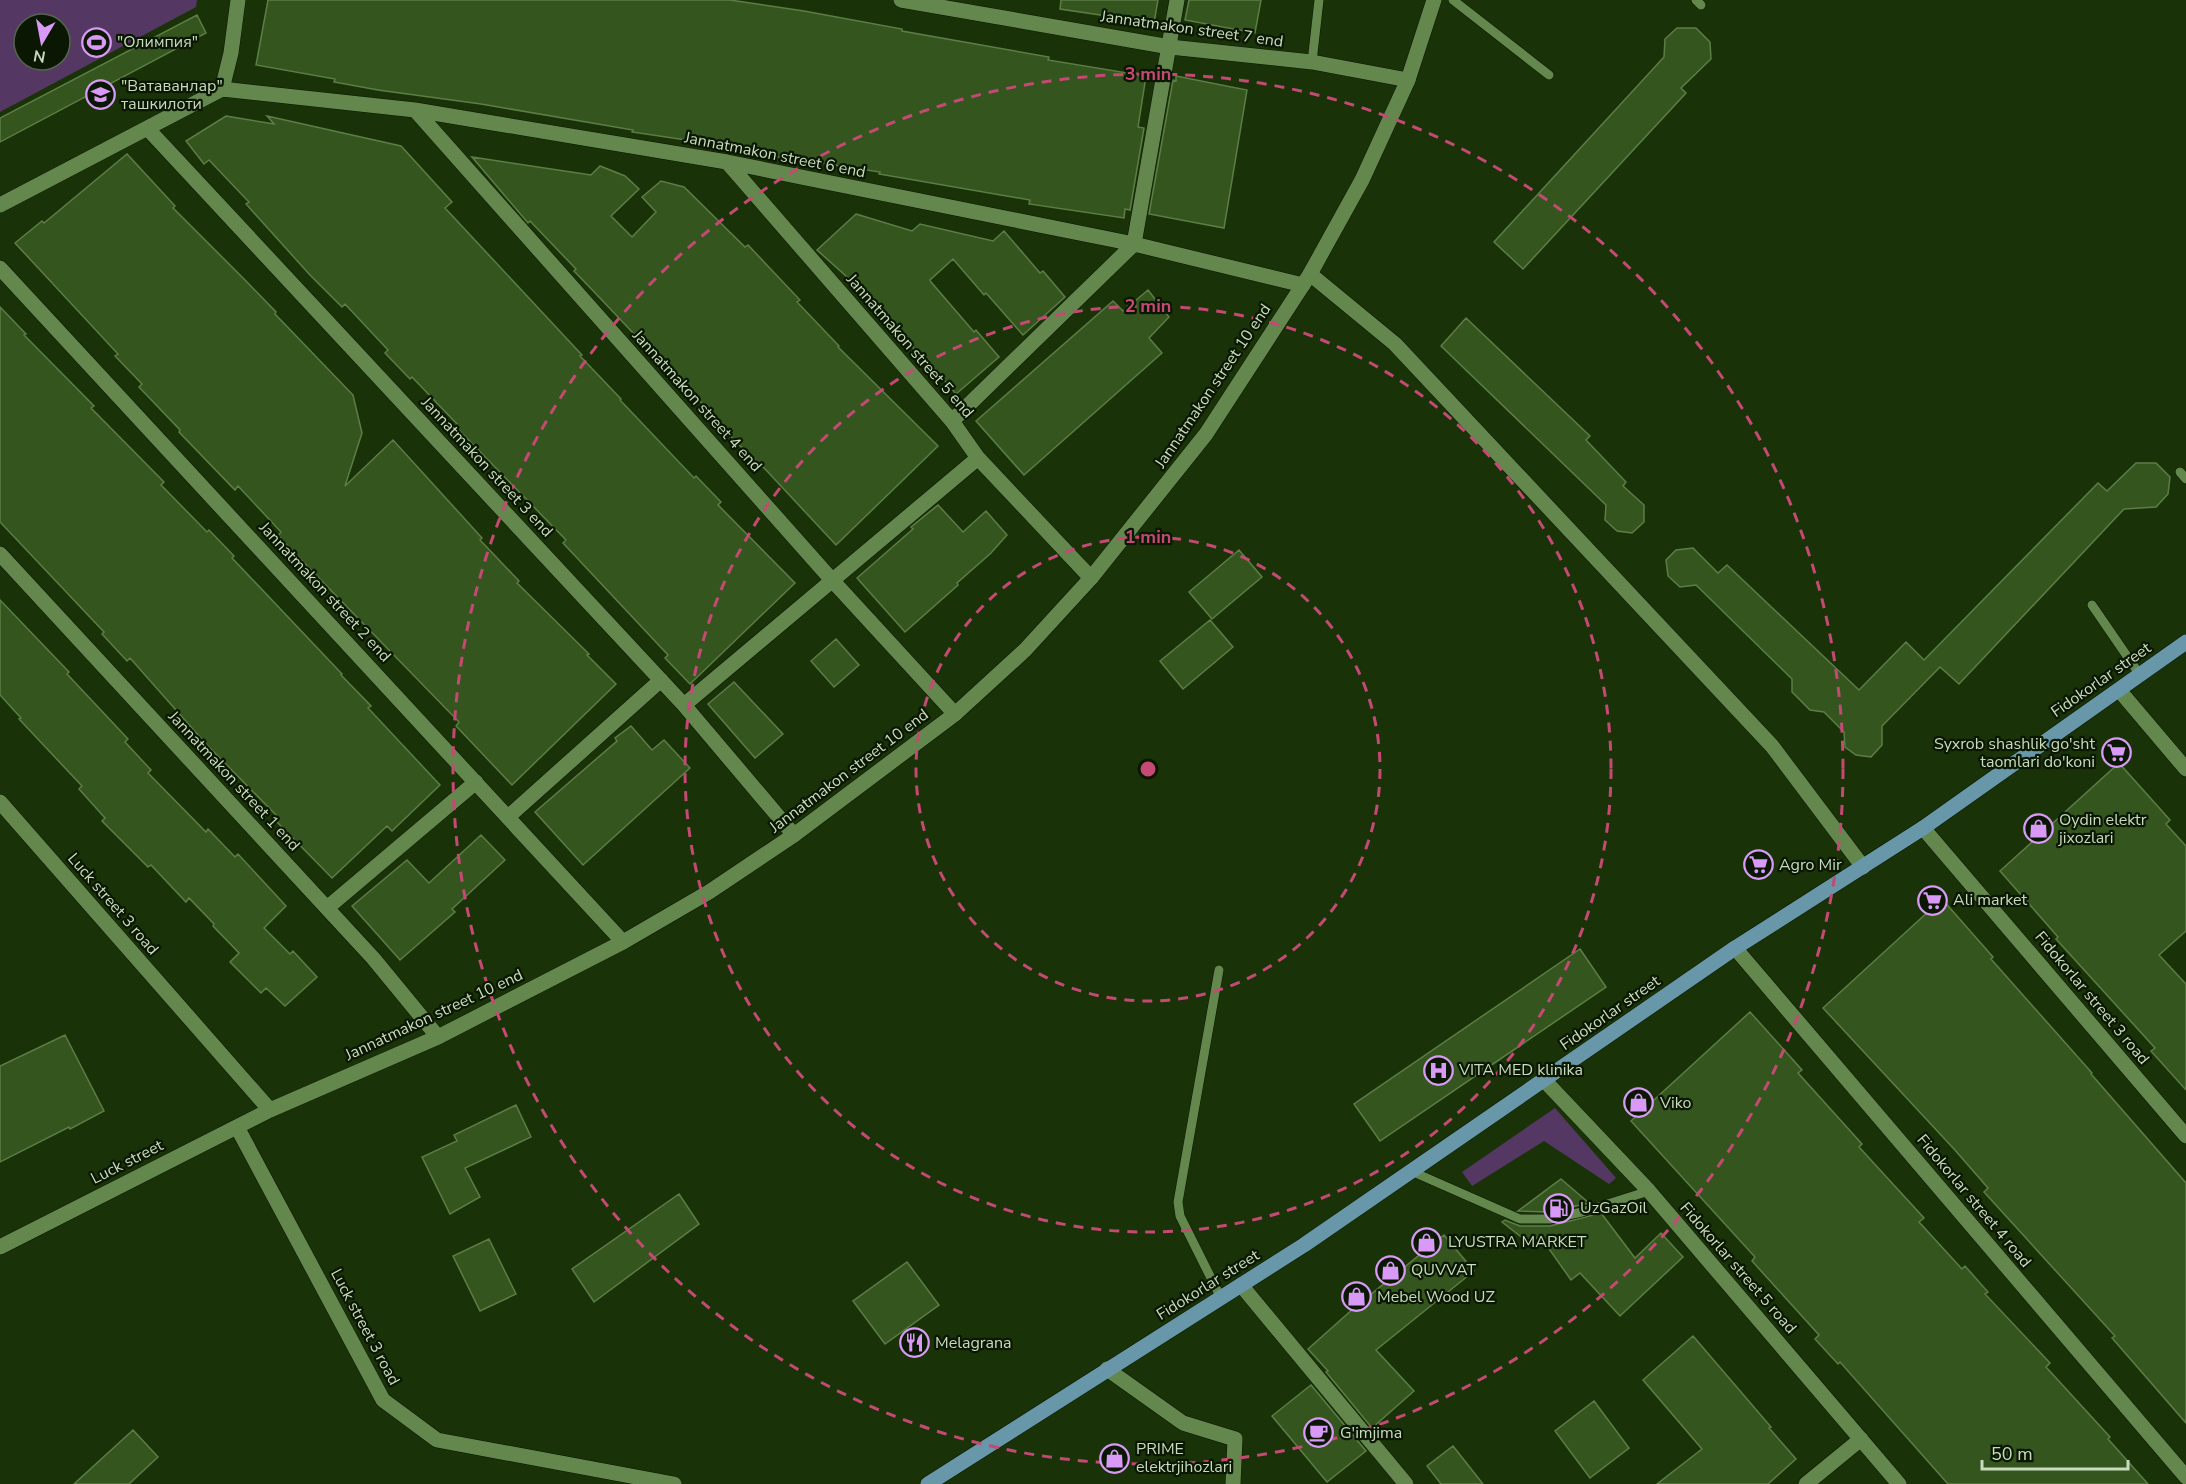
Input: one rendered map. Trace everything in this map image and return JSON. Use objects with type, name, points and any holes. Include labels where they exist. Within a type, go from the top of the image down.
[{"type":"main road","name":"Fidokorlar street","points":[[928,1484],[1304,1245],[1735,948],[1923,828],[2186,642]]},
{"type":"street","points":[[0,205],[222,89],[231,52],[238,0]]},
{"type":"street","name":"Jannatmakon street 7 end","points":[[901,0],[1170,47],[1312,62],[1408,80]]},
{"type":"street","points":[[952,421],[1134,244],[1178,0]]},
{"type":"street","name":"Jannatmakon street 10 end","points":[[270,1110],[438,1036],[623,942],[710,892],[794,836],[955,714],[1024,650],[1091,578],[1206,434],[1307,279],[1362,180],[1408,80],[1434,0]]},
{"type":"street","name":"Jannatmakon street 6 end","points":[[222,89],[415,110],[727,162],[1307,279]]},
{"type":"street","name":"Jannatmakon street 4 end","points":[[415,110],[831,579],[955,714]]},
{"type":"street","name":"Jannatmakon street 3 end","points":[[147,128],[684,705],[794,836]]},
{"type":"street","name":"Jannatmakon street 5 end","points":[[727,162],[952,421],[978,458],[1091,578]]},
{"type":"street","name":"Jannatmakon street 2 end","points":[[0,267],[623,942]]},
{"type":"street","points":[[1307,279],[1395,344],[1763,737],[1863,867]]},
{"type":"street","points":[[684,705],[831,579],[978,458]]},
{"type":"street","name":"Jannatmakon street 1 end","points":[[0,554],[373,958],[438,1036]]},
{"type":"street","points":[[508,817],[661,680]]},
{"type":"street","points":[[2119,690],[2186,769]]},
{"type":"street","points":[[327,908],[476,782]]},
{"type":"street","name":"Luck street 3 road","points":[[0,802],[270,1110]]},
{"type":"street","name":"Fidokorlar street 3 road","points":[[1923,828],[2186,1136]]},
{"type":"street","name":"Fidokorlar street 4 road","points":[[1735,948],[2186,1477]]},
{"type":"street","name":"Fidokorlar street 5 road","points":[[1544,1080],[1649,1191],[1899,1484]]},
{"type":"street","name":"Luck street","points":[[0,1247],[270,1110]]},
{"type":"street","name":"Luck street 3 road","points":[[237,1127],[383,1400],[436,1440],[674,1484]]},
{"type":"street","points":[[1241,1285],[1406,1484]]},
{"type":"street","points":[[1107,1369],[1183,1423],[1235,1438],[1233,1484]]},
{"type":"street","points":[[1806,1484],[1861,1439]]},
{"type":"lane","points":[[1312,62],[1318,0]]},
{"type":"lane","points":[[1454,0],[1549,75]]},
{"type":"lane","points":[[2092,605],[2140,675]]},
{"type":"lane","points":[[1219,970],[1178,1202],[1180,1216],[1221,1298]]},
{"type":"lane","points":[[1411,1172],[1520,1219],[1550,1220],[1649,1191]]},
{"type":"shaded area","name":"\"Олимпия\"","points":[[0,0],[197,0],[196,7],[0,112]]},
{"type":"shaded area","points":[[1555,1108],[1616,1178],[1609,1184],[1544,1141],[1472,1186],[1462,1172]]},
{"type":"building","points":[[268,0],[730,0],[804,11],[1049,57],[1048,60],[1146,76],[1138,127],[1144,128],[1130,210],[1125,209],[1124,218],[1029,204],[1030,200],[879,174],[880,172],[733,150],[733,147],[632,132],[633,130],[481,104],[378,90],[334,82],[335,79],[256,65]]},
{"type":"building","points":[[1061,0],[1158,0],[1154,23],[1060,9]]},
{"type":"building","points":[[1189,0],[1261,0],[1255,33],[1185,20]]},
{"type":"building","points":[[197,15],[206,33],[0,142],[0,118]]},
{"type":"building","points":[[1677,28],[1696,28],[1710,42],[1711,59],[1681,88],[1686,93],[1523,269],[1494,242],[1664,57],[1665,39]]},
{"type":"building","points":[[1176,76],[1247,90],[1224,228],[1149,214],[1173,80],[1176,81]]},
{"type":"building","points":[[226,116],[274,124],[267,116],[401,146],[452,202],[445,208],[582,355],[580,356],[620,400],[694,478],[696,476],[721,502],[718,505],[795,583],[690,684],[665,658],[668,655],[563,543],[566,540],[455,426],[457,424],[412,377],[410,379],[385,353],[388,350],[345,304],[342,307],[310,275],[246,204],[249,202],[209,160],[204,164],[186,141]]},
{"type":"building","points":[[127,154],[175,206],[173,208],[276,312],[275,314],[353,395],[362,433],[345,486],[393,440],[482,538],[480,540],[519,581],[517,583],[616,684],[512,785],[456,726],[459,722],[278,536],[281,532],[238,486],[235,490],[179,432],[180,430],[139,387],[142,384],[115,356],[118,354],[15,243],[42,221],[44,223]]},
{"type":"building","points":[[472,157],[591,175],[600,166],[625,176],[639,189],[611,216],[632,237],[656,212],[642,197],[661,181],[684,187],[745,247],[748,245],[800,300],[797,302],[838,347],[938,446],[836,545],[574,271],[576,269],[530,221],[528,223]]},
{"type":"building","points":[[856,214],[912,231],[920,224],[993,241],[1004,231],[1040,273],[1043,271],[1065,297],[1023,335],[953,259],[930,280],[974,332],[976,330],[999,357],[956,394],[921,353],[919,355],[858,283],[856,285],[817,250]]},
{"type":"building","points":[[1148,290],[1169,317],[1149,338],[1162,353],[1024,475],[976,421],[1113,301],[1123,311]]},
{"type":"building","points":[[0,307],[26,334],[24,335],[94,406],[91,408],[164,482],[161,485],[234,556],[232,558],[342,674],[371,706],[368,708],[440,785],[392,831],[387,826],[332,878],[273,818],[276,815],[206,744],[130,658],[127,661],[102,634],[104,632],[0,522]]},
{"type":"building","points":[[1466,318],[1590,436],[1586,440],[1626,482],[1623,486],[1644,505],[1644,522],[1632,533],[1617,531],[1605,520],[1606,505],[1441,346]]},
{"type":"building","points":[[2136,463],[2156,463],[2170,477],[2168,494],[2156,507],[2124,509],[1959,684],[1940,667],[1882,726],[1882,745],[1871,757],[1856,755],[1845,747],[1844,732],[1824,712],[1810,710],[1792,692],[1792,679],[1696,585],[1680,587],[1668,576],[1666,560],[1676,550],[1693,548],[1718,573],[1727,565],[1859,690],[1906,642],[1924,660],[2098,483],[2107,491]]},
{"type":"building","points":[[938,505],[963,532],[986,511],[1007,535],[991,553],[957,583],[958,585],[905,632],[857,578]]},
{"type":"building","points":[[1239,550],[1262,577],[1212,619],[1189,592]]},
{"type":"building","points":[[0,600],[69,672],[67,674],[128,739],[125,742],[151,770],[148,773],[206,832],[208,829],[235,857],[238,854],[286,906],[264,928],[290,954],[293,951],[317,977],[285,1006],[266,988],[261,993],[230,962],[239,953],[189,898],[186,902],[151,865],[148,867],[102,821],[105,818],[79,789],[82,786],[19,719],[21,718],[0,695]]},
{"type":"building","points":[[1210,620],[1233,647],[1183,689],[1160,661]]},
{"type":"building","points":[[836,639],[859,665],[834,687],[811,661]]},
{"type":"building","points":[[734,682],[783,734],[755,758],[708,704]]},
{"type":"building","points":[[631,726],[652,750],[664,740],[690,768],[583,865],[535,812],[617,741],[615,738]]},
{"type":"building","points":[[2119,763],[2170,820],[2166,824],[2186,846],[2186,931],[2159,955],[2186,984],[2186,1090],[2151,1051],[2155,1048],[2056,939],[2058,937],[2000,871]]},
{"type":"building","points":[[481,835],[505,860],[452,909],[455,912],[400,960],[352,906],[407,860],[429,883]]},
{"type":"building","points":[[1942,899],[1993,957],[1991,959],[2186,1183],[2186,1423],[2112,1338],[2115,1336],[1984,1192],[1988,1188],[1954,1149],[1823,1008]]},
{"type":"building","points":[[1580,949],[1606,987],[1380,1141],[1354,1104]]},
{"type":"building","points":[[1750,1012],[1802,1070],[1798,1073],[1862,1144],[1859,1147],[1924,1218],[1919,1222],[1962,1269],[1965,1266],[1988,1292],[1985,1294],[2050,1363],[2046,1367],[2110,1437],[2108,1439],[2148,1484],[1948,1484],[1840,1362],[1838,1364],[1815,1339],[1819,1335],[1752,1261],[1755,1257],[1631,1121]]},
{"type":"building","points":[[65,1035],[104,1111],[0,1162],[0,1066]]},
{"type":"building","points":[[516,1105],[531,1137],[465,1168],[480,1197],[450,1214],[422,1157],[457,1141],[454,1135]]},
{"type":"building","points":[[1561,1179],[1589,1203],[1549,1212],[1518,1211]]},
{"type":"building","points":[[679,1194],[699,1224],[594,1302],[572,1269]]},
{"type":"building","points":[[1601,1213],[1635,1258],[1661,1233],[1683,1257],[1620,1316],[1580,1273],[1571,1280],[1540,1236],[1529,1243],[1502,1222],[1505,1220],[1520,1226],[1550,1226]]},
{"type":"building","points":[[1444,1235],[1474,1271],[1376,1350],[1414,1391],[1372,1428],[1308,1349],[1354,1308]]},
{"type":"building","points":[[489,1239],[516,1294],[480,1311],[453,1256]]},
{"type":"building","points":[[907,1262],[939,1305],[885,1344],[853,1301]]},
{"type":"building","points":[[1693,1336],[1796,1459],[1768,1484],[1657,1484],[1702,1449],[1643,1380]]},
{"type":"building","name":"G'imjima","points":[[1311,1385],[1366,1451],[1327,1482],[1272,1416]]},
{"type":"building","points":[[1594,1401],[1629,1448],[1590,1478],[1555,1431]]},
{"type":"building","points":[[133,1430],[158,1457],[129,1484],[74,1484]]},
{"type":"building","points":[[1453,1446],[1483,1484],[1441,1484],[1427,1466]]},
{"type":"place","name":"\"Олимпия\"","points":[[96,42]]},
{"type":"place","name":"\"Ватаванлар\" ташкилоти","points":[[100,95]]},
{"type":"place","name":"Syxrob shashlik go'sht taomlari do'koni","points":[[2116,753]]},
{"type":"place","name":"Oydin elektr jixozlari","points":[[2038,829]]},
{"type":"place","name":"Agro Mir","points":[[1758,865]]},
{"type":"place","name":"Ali market","points":[[1932,900]]},
{"type":"place","name":"VITA MED klinika","points":[[1438,1070]]},
{"type":"place","name":"Viko","points":[[1639,1103]]},
{"type":"place","name":"UzGazOil","points":[[1559,1208]]},
{"type":"place","name":"LYUSTRA MARKET","points":[[1427,1242]]},
{"type":"place","name":"QUVVAT","points":[[1390,1270]]},
{"type":"place","name":"Mebel Wood UZ","points":[[1356,1297]]},
{"type":"place","name":"Melagrana","points":[[914,1343]]},
{"type":"place","name":"G'imjima","points":[[1319,1433]]},
{"type":"place","name":"PRIME elektrjihozlari","points":[[1115,1458]]}]
